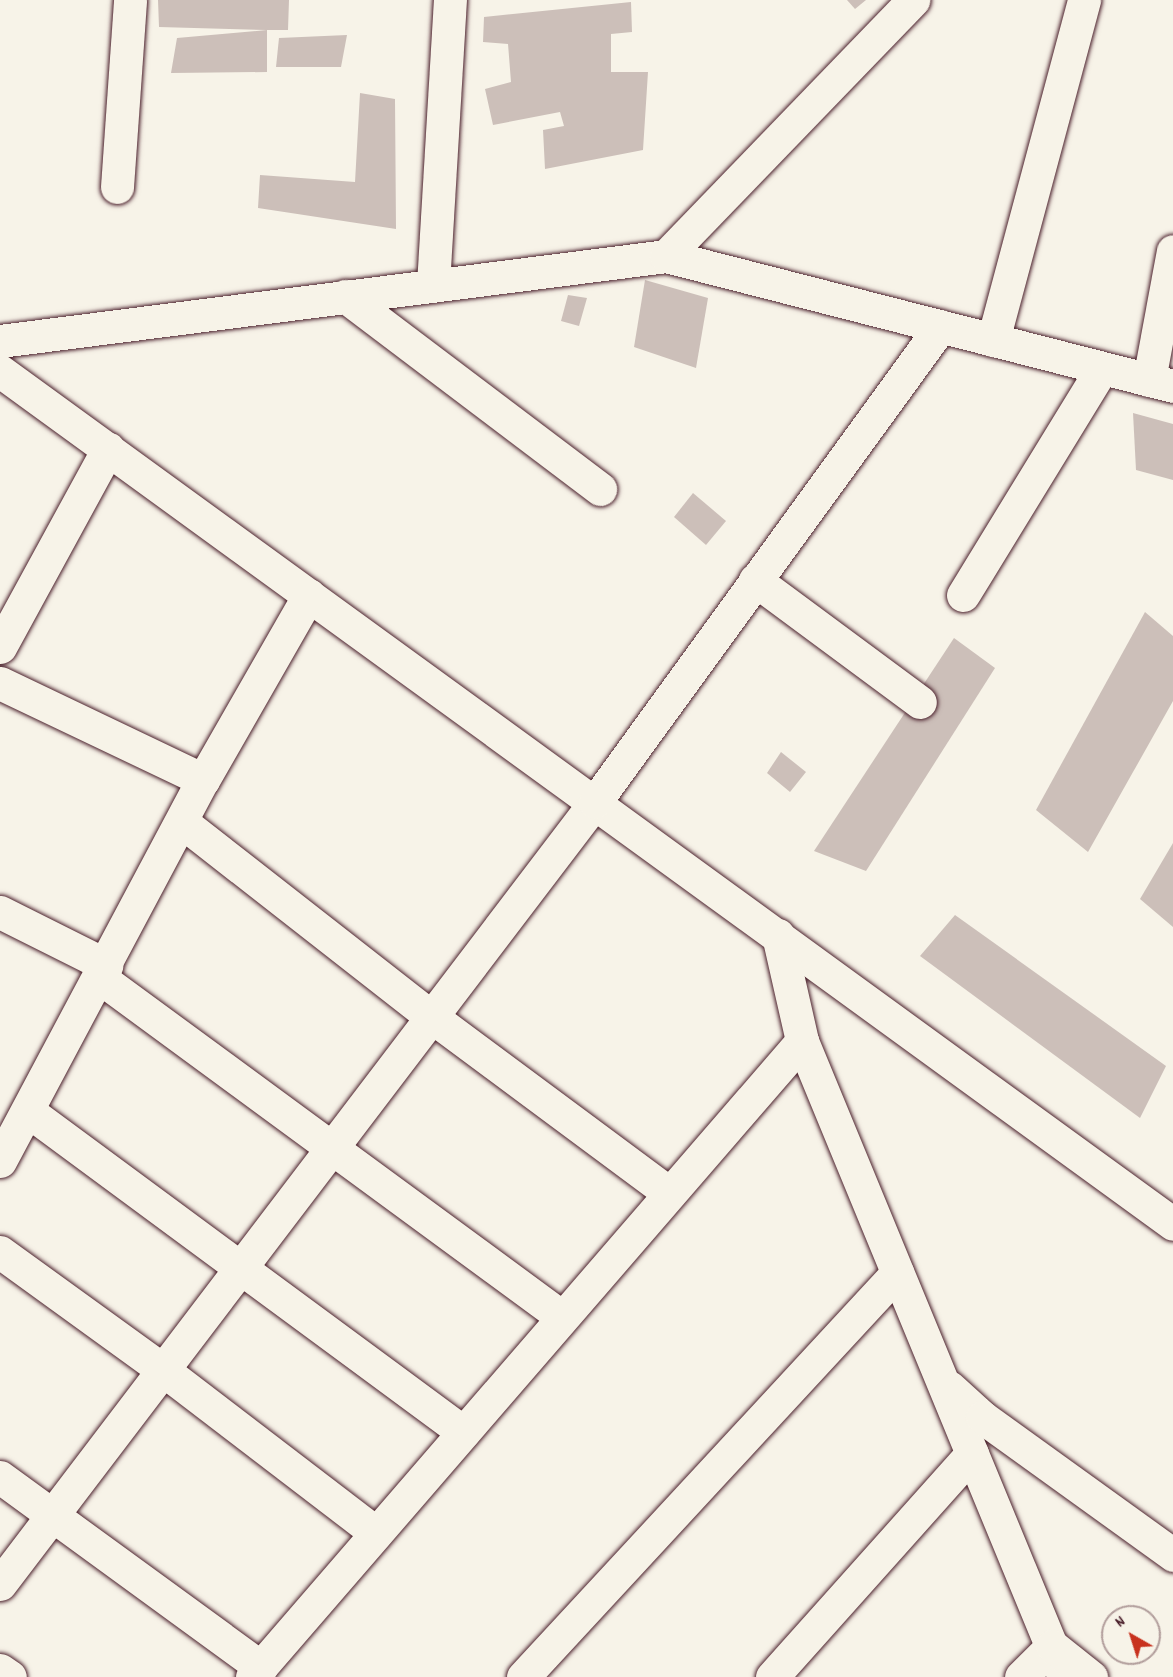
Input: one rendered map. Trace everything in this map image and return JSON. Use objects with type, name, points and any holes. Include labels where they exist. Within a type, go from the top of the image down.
[{"type":"street","points":[[117,187],[130,0]]},
{"type":"street","points":[[433,285],[450,0]]},
{"type":"street","points":[[666,256],[913,0]]},
{"type":"street","points":[[993,340],[1084,0]]},
{"type":"street","points":[[0,340],[666,256],[1161,383],[1173,252]]},
{"type":"street","points":[[345,296],[600,489]]},
{"type":"street","points":[[0,1584],[596,802],[941,326]]},
{"type":"street","points":[[963,595],[1102,368]]},
{"type":"street","points":[[0,370],[1173,1224]]},
{"type":"street","points":[[0,647],[108,449]]},
{"type":"street","points":[[755,580],[920,702]]},
{"type":"street","points":[[0,1161],[203,780],[309,595]]},
{"type":"street","points":[[0,683],[203,780]]},
{"type":"street","points":[[182,822],[432,1017],[669,1192]]},
{"type":"street","points":[[0,912],[102,971],[562,1317]]},
{"type":"street","points":[[778,935],[802,1041],[1064,1677]]},
{"type":"street","points":[[0,1477],[257,1672],[669,1192],[802,1041]]},
{"type":"street","points":[[28,1111],[463,1432]]},
{"type":"street","points":[[0,1252],[163,1370],[376,1533]]},
{"type":"street","points":[[522,1677],[897,1273]]},
{"type":"street","points":[[942,1382],[982,1417],[1173,1555]]},
{"type":"street","points":[[772,1677],[972,1453]]},
{"type":"street","points":[[1021,1677],[1052,1646]]},
{"type":"street","points":[[1052,1646],[1091,1677]]},
{"type":"street","points":[[0,1670],[10,1677]]},
{"type":"building","points":[[158,0],[289,0],[288,30],[159,27]]},
{"type":"building","points":[[847,0],[866,0],[855,9]]},
{"type":"building","points":[[631,2],[632,32],[611,34],[611,72],[648,72],[643,150],[545,169],[543,130],[564,126],[560,112],[493,125],[485,89],[511,82],[508,44],[483,42],[484,17]]},
{"type":"building","points":[[267,30],[267,72],[171,73],[177,38]]},
{"type":"building","points":[[347,35],[341,67],[276,67],[279,38]]},
{"type":"building","points":[[360,93],[395,99],[396,229],[258,208],[260,175],[355,182]]},
{"type":"building","points":[[645,280],[708,298],[696,368],[634,347]]},
{"type":"building","points":[[568,295],[587,298],[579,326],[561,321]]},
{"type":"building","points":[[1133,413],[1173,424],[1173,480],[1136,470]]},
{"type":"building","points":[[693,493],[726,521],[706,545],[674,517]]},
{"type":"building","points":[[1145,612],[1173,636],[1173,701],[1088,852],[1036,810]]},
{"type":"building","points":[[954,638],[995,668],[866,871],[814,851]]},
{"type":"building","points":[[781,752],[806,772],[790,792],[767,773]]},
{"type":"building","points":[[1173,843],[1173,927],[1140,899]]},
{"type":"building","points":[[955,915],[1166,1066],[1140,1118],[920,956]]}]
